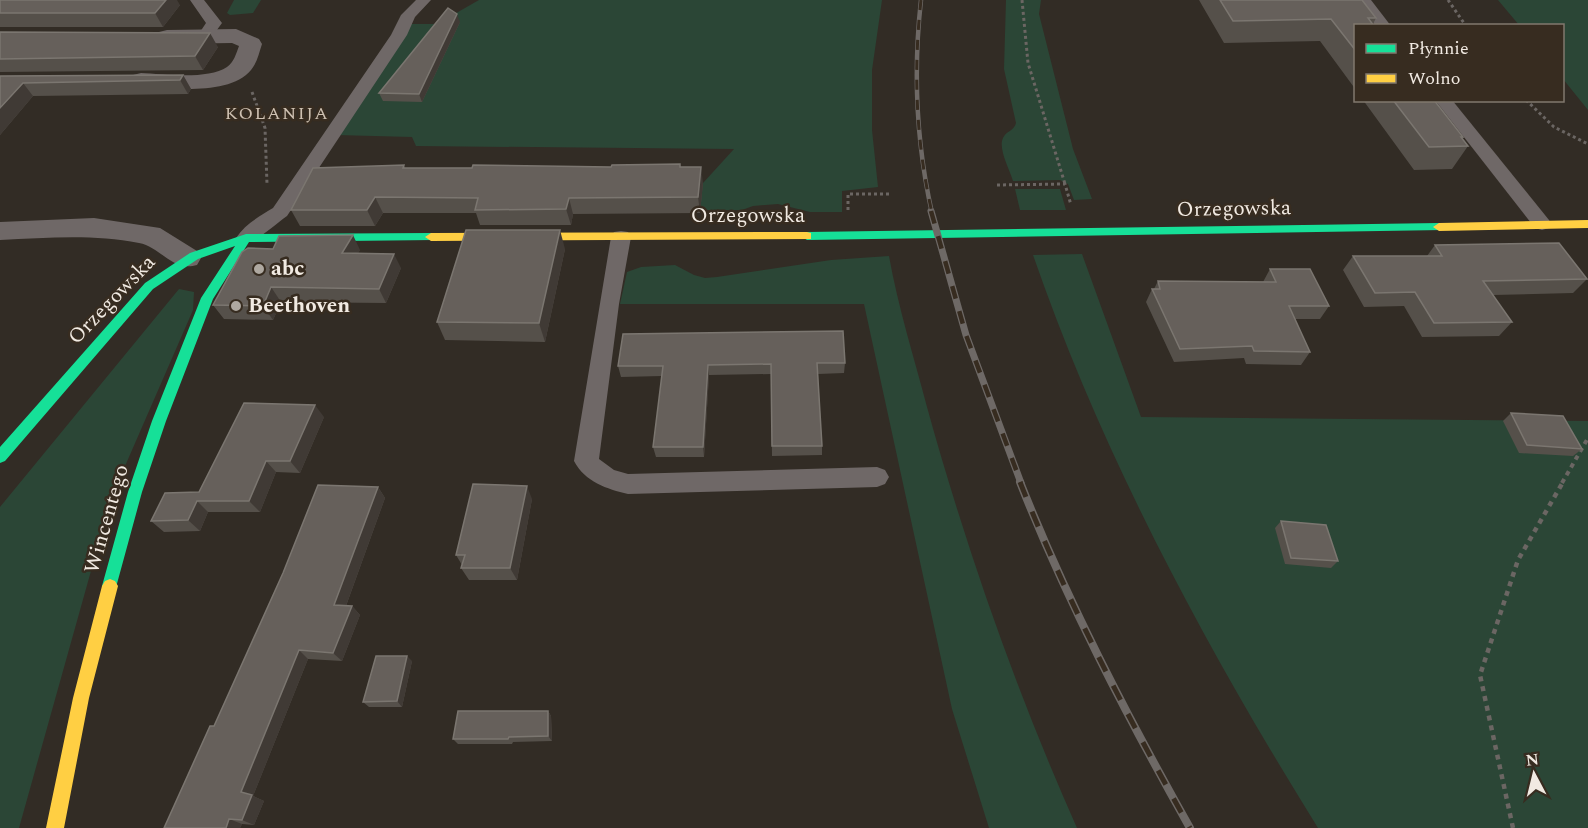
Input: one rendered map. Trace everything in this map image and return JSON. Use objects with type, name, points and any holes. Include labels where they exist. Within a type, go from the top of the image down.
[{"type":"street","points":[[119,80],[222,79],[243,66],[251,44],[236,36],[143,37]]},
{"type":"street","name":"Orzegowska","points":[[0,457],[149,286],[170,268],[187,258],[222,243],[246,238],[892,236],[1588,224]]},
{"type":"street","points":[[0,231],[94,227],[150,235],[187,258]]},
{"type":"street","name":"Wincentego","points":[[55,828],[81,698],[135,492],[159,421],[207,298],[246,238]]},
{"type":"lane","points":[[197,0],[214,24],[206,35]]},
{"type":"lane","points":[[246,238],[284,206],[399,35],[408,15],[424,0]]},
{"type":"lane","points":[[1364,0],[1382,24]]},
{"type":"lane","points":[[1445,102],[1542,224]]},
{"type":"lane","points":[[621,237],[586,461],[595,472],[609,480],[628,484],[877,477]]},
{"type":"path","points":[[1022,0],[1028,63],[1069,196]]},
{"type":"path","points":[[1448,0],[1465,24]]},
{"type":"path","points":[[243,66],[265,128],[266,183],[284,206]]},
{"type":"path","points":[[1528,102],[1539,116],[1568,137],[1588,144]]},
{"type":"path","points":[[998,185],[1065,184]]},
{"type":"path","points":[[848,211],[848,194],[889,194]]},
{"type":"path","points":[[1513,828],[1480,675],[1518,560],[1588,438]]},
{"type":"green space","points":[[234,0],[261,0],[253,13],[230,15],[227,13]]},
{"type":"green space","points":[[479,0],[882,0],[872,70],[872,130],[878,187],[842,191],[842,212],[810,212],[778,204],[753,206],[742,210],[700,210],[703,183],[734,149],[416,146],[412,137],[336,135],[411,24],[437,24]]},
{"type":"green space","points":[[1006,0],[1041,0],[1039,14],[1073,149],[1092,199],[1074,200],[1068,184],[1060,180],[1013,181],[1002,147],[1004,136],[1014,128],[1016,123],[1004,69]]},
{"type":"green space","points":[[1498,0],[1588,0],[1588,110],[1564,80],[1564,24],[1518,24]]},
{"type":"green space","points":[[1015,189],[1060,189],[1066,210],[1020,210]]},
{"type":"green space","points":[[1082,254],[1141,417],[1588,421],[1588,828],[1318,828],[1236,690],[1159,549],[1091,404],[1033,255]]},
{"type":"green space","points":[[889,256],[942,461],[976,567],[1033,725],[1077,828],[989,828],[952,709],[864,304],[620,304],[627,272],[641,267],[675,265],[705,278],[831,260]]},
{"type":"green space","points":[[179,289],[194,292],[193,310],[112,496],[19,828],[0,828],[0,507]]},
{"type":"building","points":[[0,0],[166,0],[155,13],[0,13]]},
{"type":"building","points":[[1220,0],[1362,0],[1376,18],[1368,18],[1372,24],[1354,24],[1354,48],[1331,19],[1233,21]]},
{"type":"building","points":[[448,8],[457,14],[419,94],[379,93]]},
{"type":"building","points":[[0,32],[210,33],[195,56],[0,59]]},
{"type":"building","points":[[183,75],[180,80],[23,83],[0,108],[0,76]]},
{"type":"building","points":[[1395,102],[1436,102],[1468,146],[1429,147]]},
{"type":"building","points":[[680,164],[680,167],[701,167],[698,197],[569,198],[566,209],[475,210],[478,198],[375,197],[367,210],[291,210],[313,168],[404,165],[403,168],[472,168],[473,165],[611,167],[612,165]]},
{"type":"building","points":[[466,230],[560,230],[539,323],[437,322]]},
{"type":"building","points":[[353,235],[342,253],[394,254],[379,289],[271,287],[263,306],[213,305],[242,252],[248,248],[273,249],[279,236]]},
{"type":"building","points":[[1559,243],[1587,279],[1483,281],[1512,322],[1434,323],[1415,292],[1375,293],[1353,256],[1442,256],[1435,245]]},
{"type":"building","points":[[1270,269],[1310,269],[1329,306],[1289,306],[1310,352],[1254,351],[1252,346],[1180,349],[1152,289],[1160,289],[1158,281],[1276,282]]},
{"type":"building","points":[[843,331],[845,363],[817,363],[822,446],[772,446],[771,364],[708,365],[703,447],[653,447],[663,366],[618,366],[623,334]]},
{"type":"building","points":[[244,403],[315,405],[290,461],[266,461],[249,501],[197,501],[188,520],[151,521],[165,493],[199,492]]},
{"type":"building","points":[[1511,413],[1563,416],[1582,449],[1527,445]]},
{"type":"building","points":[[473,484],[527,486],[510,568],[461,568],[465,555],[456,555]]},
{"type":"building","points":[[318,485],[378,487],[334,605],[352,606],[333,653],[299,650],[241,792],[252,795],[242,820],[229,819],[226,828],[164,828],[210,726],[214,726],[283,573]]},
{"type":"building","points":[[1281,521],[1326,525],[1338,561],[1291,558]]},
{"type":"building","points":[[376,656],[407,656],[397,701],[363,702]]},
{"type":"building","points":[[458,711],[548,711],[548,736],[453,739]]},
{"type":"railway","points":[[921,0],[917,54],[919,133],[932,213]]},
{"type":"railway","points":[[931,211],[966,335],[1021,483]]},
{"type":"railway","points":[[1020,482],[1099,658],[1190,828]]},
{"type":"traffic: fast","points":[[807,236],[1439,227]]},
{"type":"traffic: fast","points":[[0,457],[149,286],[194,256],[246,238],[431,237]]},
{"type":"traffic: fast","points":[[110,586],[135,492],[159,421],[207,298],[246,238]]},
{"type":"traffic: slow","points":[[1439,227],[1588,224]]},
{"type":"traffic: slow","points":[[431,237],[807,236]]},
{"type":"traffic: slow","points":[[55,828],[81,698],[110,586]]},
{"type":"place","name":"abc","points":[[259,269]]},
{"type":"place","name":"Beethoven","points":[[236,306]]},
{"type":"district","name":"KOLANIJA","points":[[277,113]]}]
